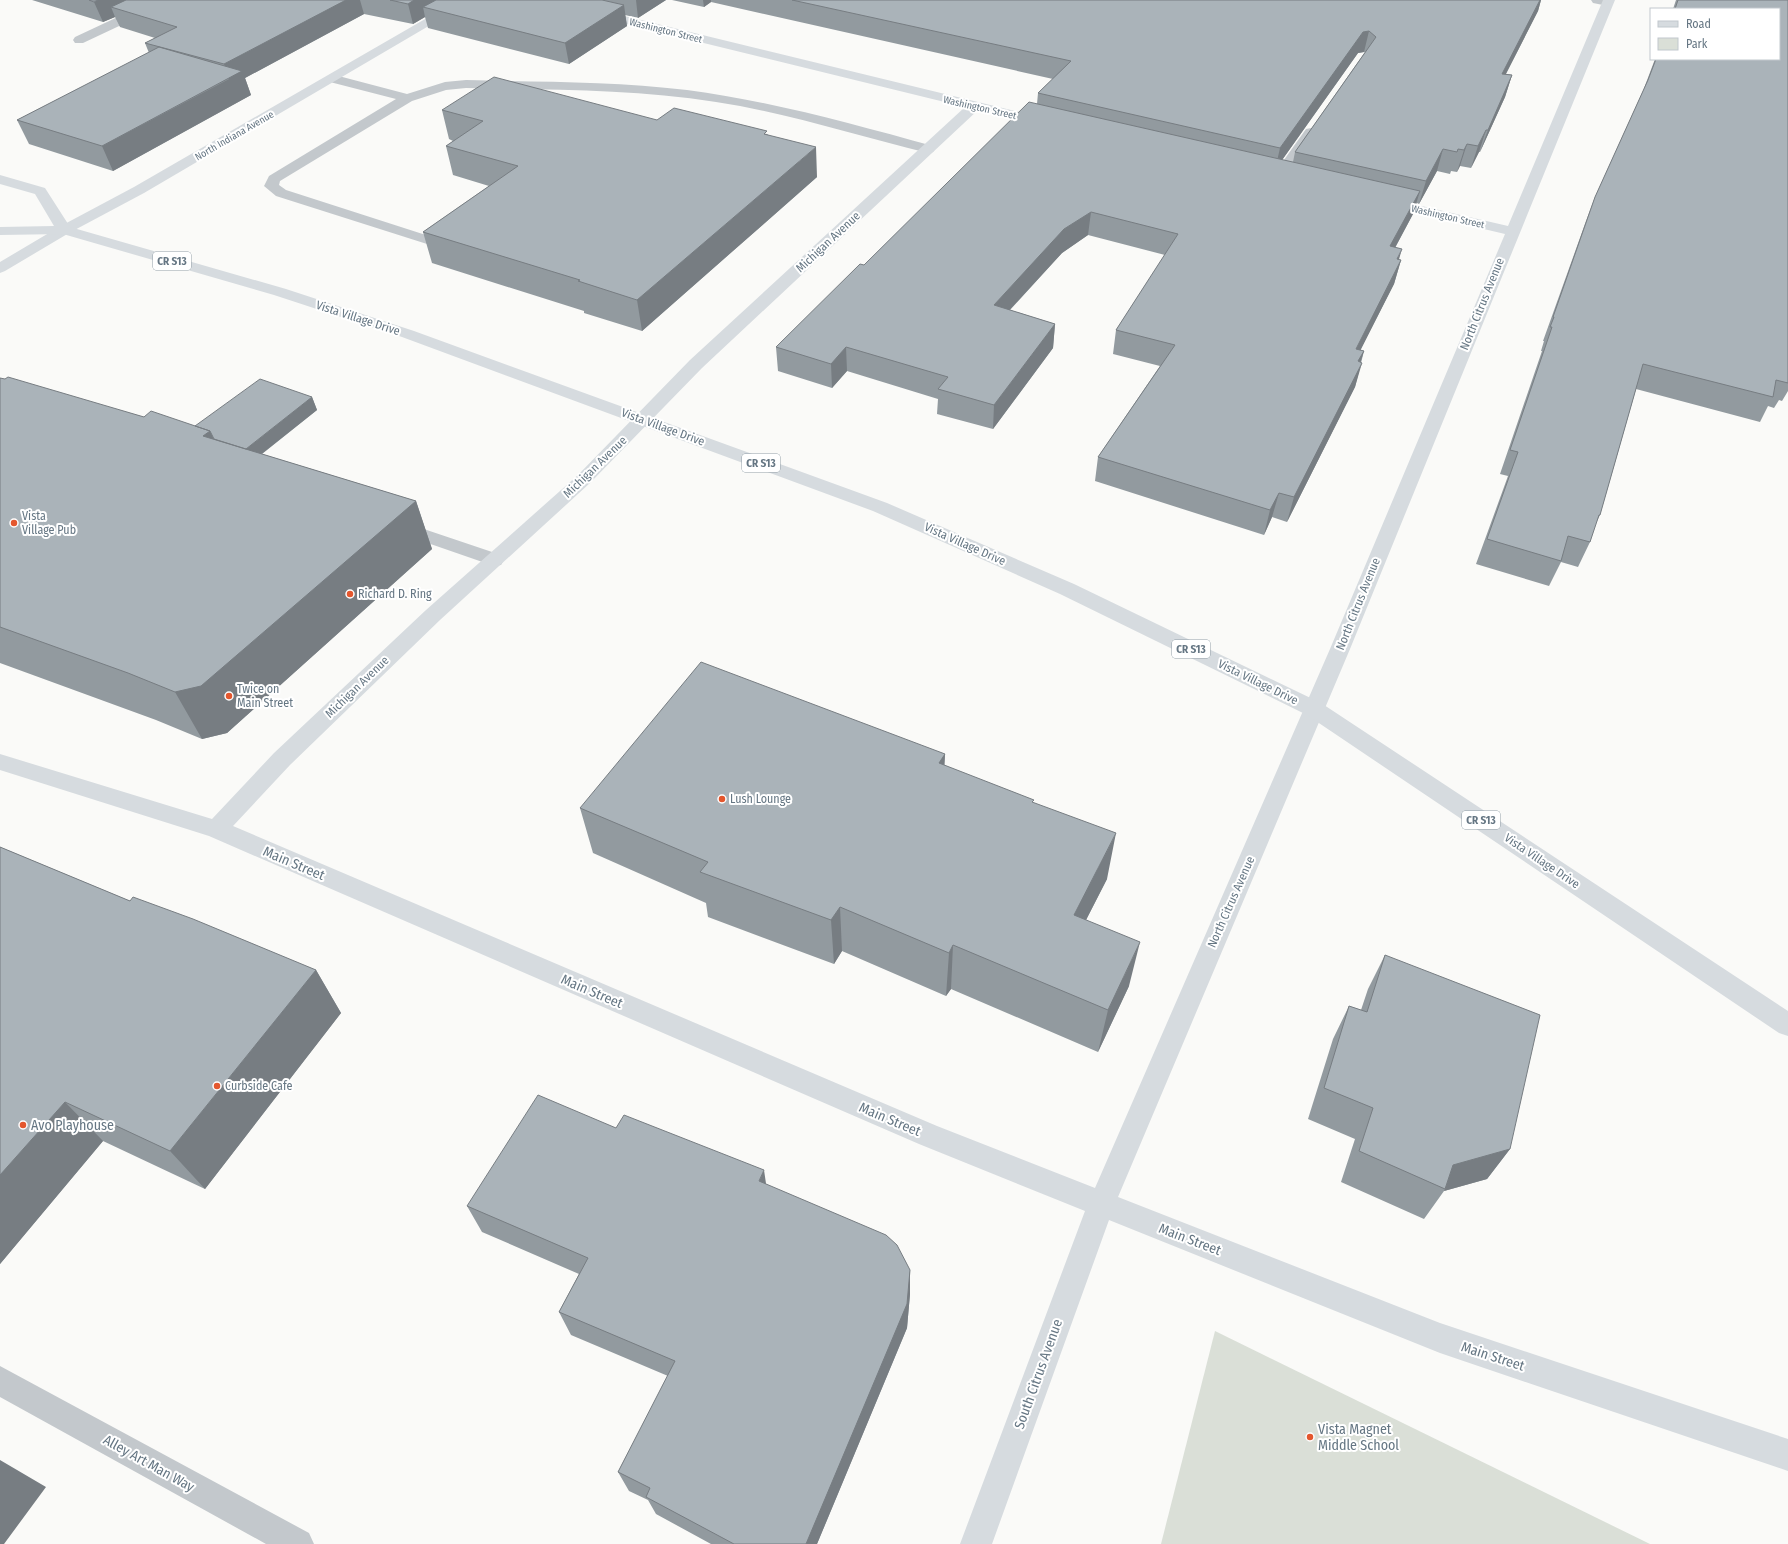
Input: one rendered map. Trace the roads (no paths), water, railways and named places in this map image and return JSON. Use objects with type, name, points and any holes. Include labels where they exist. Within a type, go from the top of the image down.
[{"type":"street","name":"North Indiana Avenue","points":[[0,268],[64,230],[139,190],[467,0]]},
{"type":"street","name":"Washington Street","points":[[544,0],[1058,126]]},
{"type":"street","name":"North Citrus Avenue","points":[[1101,1205],[1314,710],[1512,231],[1605,1]]},
{"type":"street","name":"Michigan Avenue","points":[[216,829],[282,759],[432,615],[584,479],[696,364],[974,106]]},
{"type":"street","points":[[1264,174],[1295,181]]},
{"type":"street","points":[[0,180],[40,191],[64,230]]},
{"type":"street","name":"Washington Street","points":[[1372,199],[1512,231]]},
{"type":"street","name":"Vista Village Drive","points":[[0,231],[64,230],[280,292],[408,334],[880,507],[1067,589],[1314,710],[1788,1026]]},
{"type":"street","name":"Main Street","points":[[0,762],[216,829],[920,1132],[1101,1205],[1440,1338],[1788,1455]]},
{"type":"street","name":"South Citrus Avenue","points":[[976,1544],[1101,1205]]},
{"type":"lane","points":[[79,40],[164,0]]},
{"type":"lane","points":[[331,78],[407,98]]},
{"type":"lane","points":[[427,240],[281,193],[271,186],[274,179],[407,98],[445,86],[466,84],[646,90],[687,94],[742,103],[827,121],[928,149]]},
{"type":"lane","points":[[1280,177],[1319,120]]},
{"type":"lane","points":[[387,523],[494,560]]},
{"type":"lane","name":"Alley Art Man Way","points":[[0,1381],[298,1544]]},
{"type":"place","name":"Vista Village Pub","points":[[14,523]]},
{"type":"place","name":"Richard D. Ring","points":[[350,594]]},
{"type":"place","name":"Twice on Main Street","points":[[229,696]]},
{"type":"place","name":"Lush Lounge","points":[[722,799]]},
{"type":"place","name":"Curbside Cafe","points":[[217,1086]]},
{"type":"place","name":"Avo Playhouse","points":[[23,1125]]},
{"type":"place","name":"Vista Magnet Middle School","points":[[1310,1437]]}]
